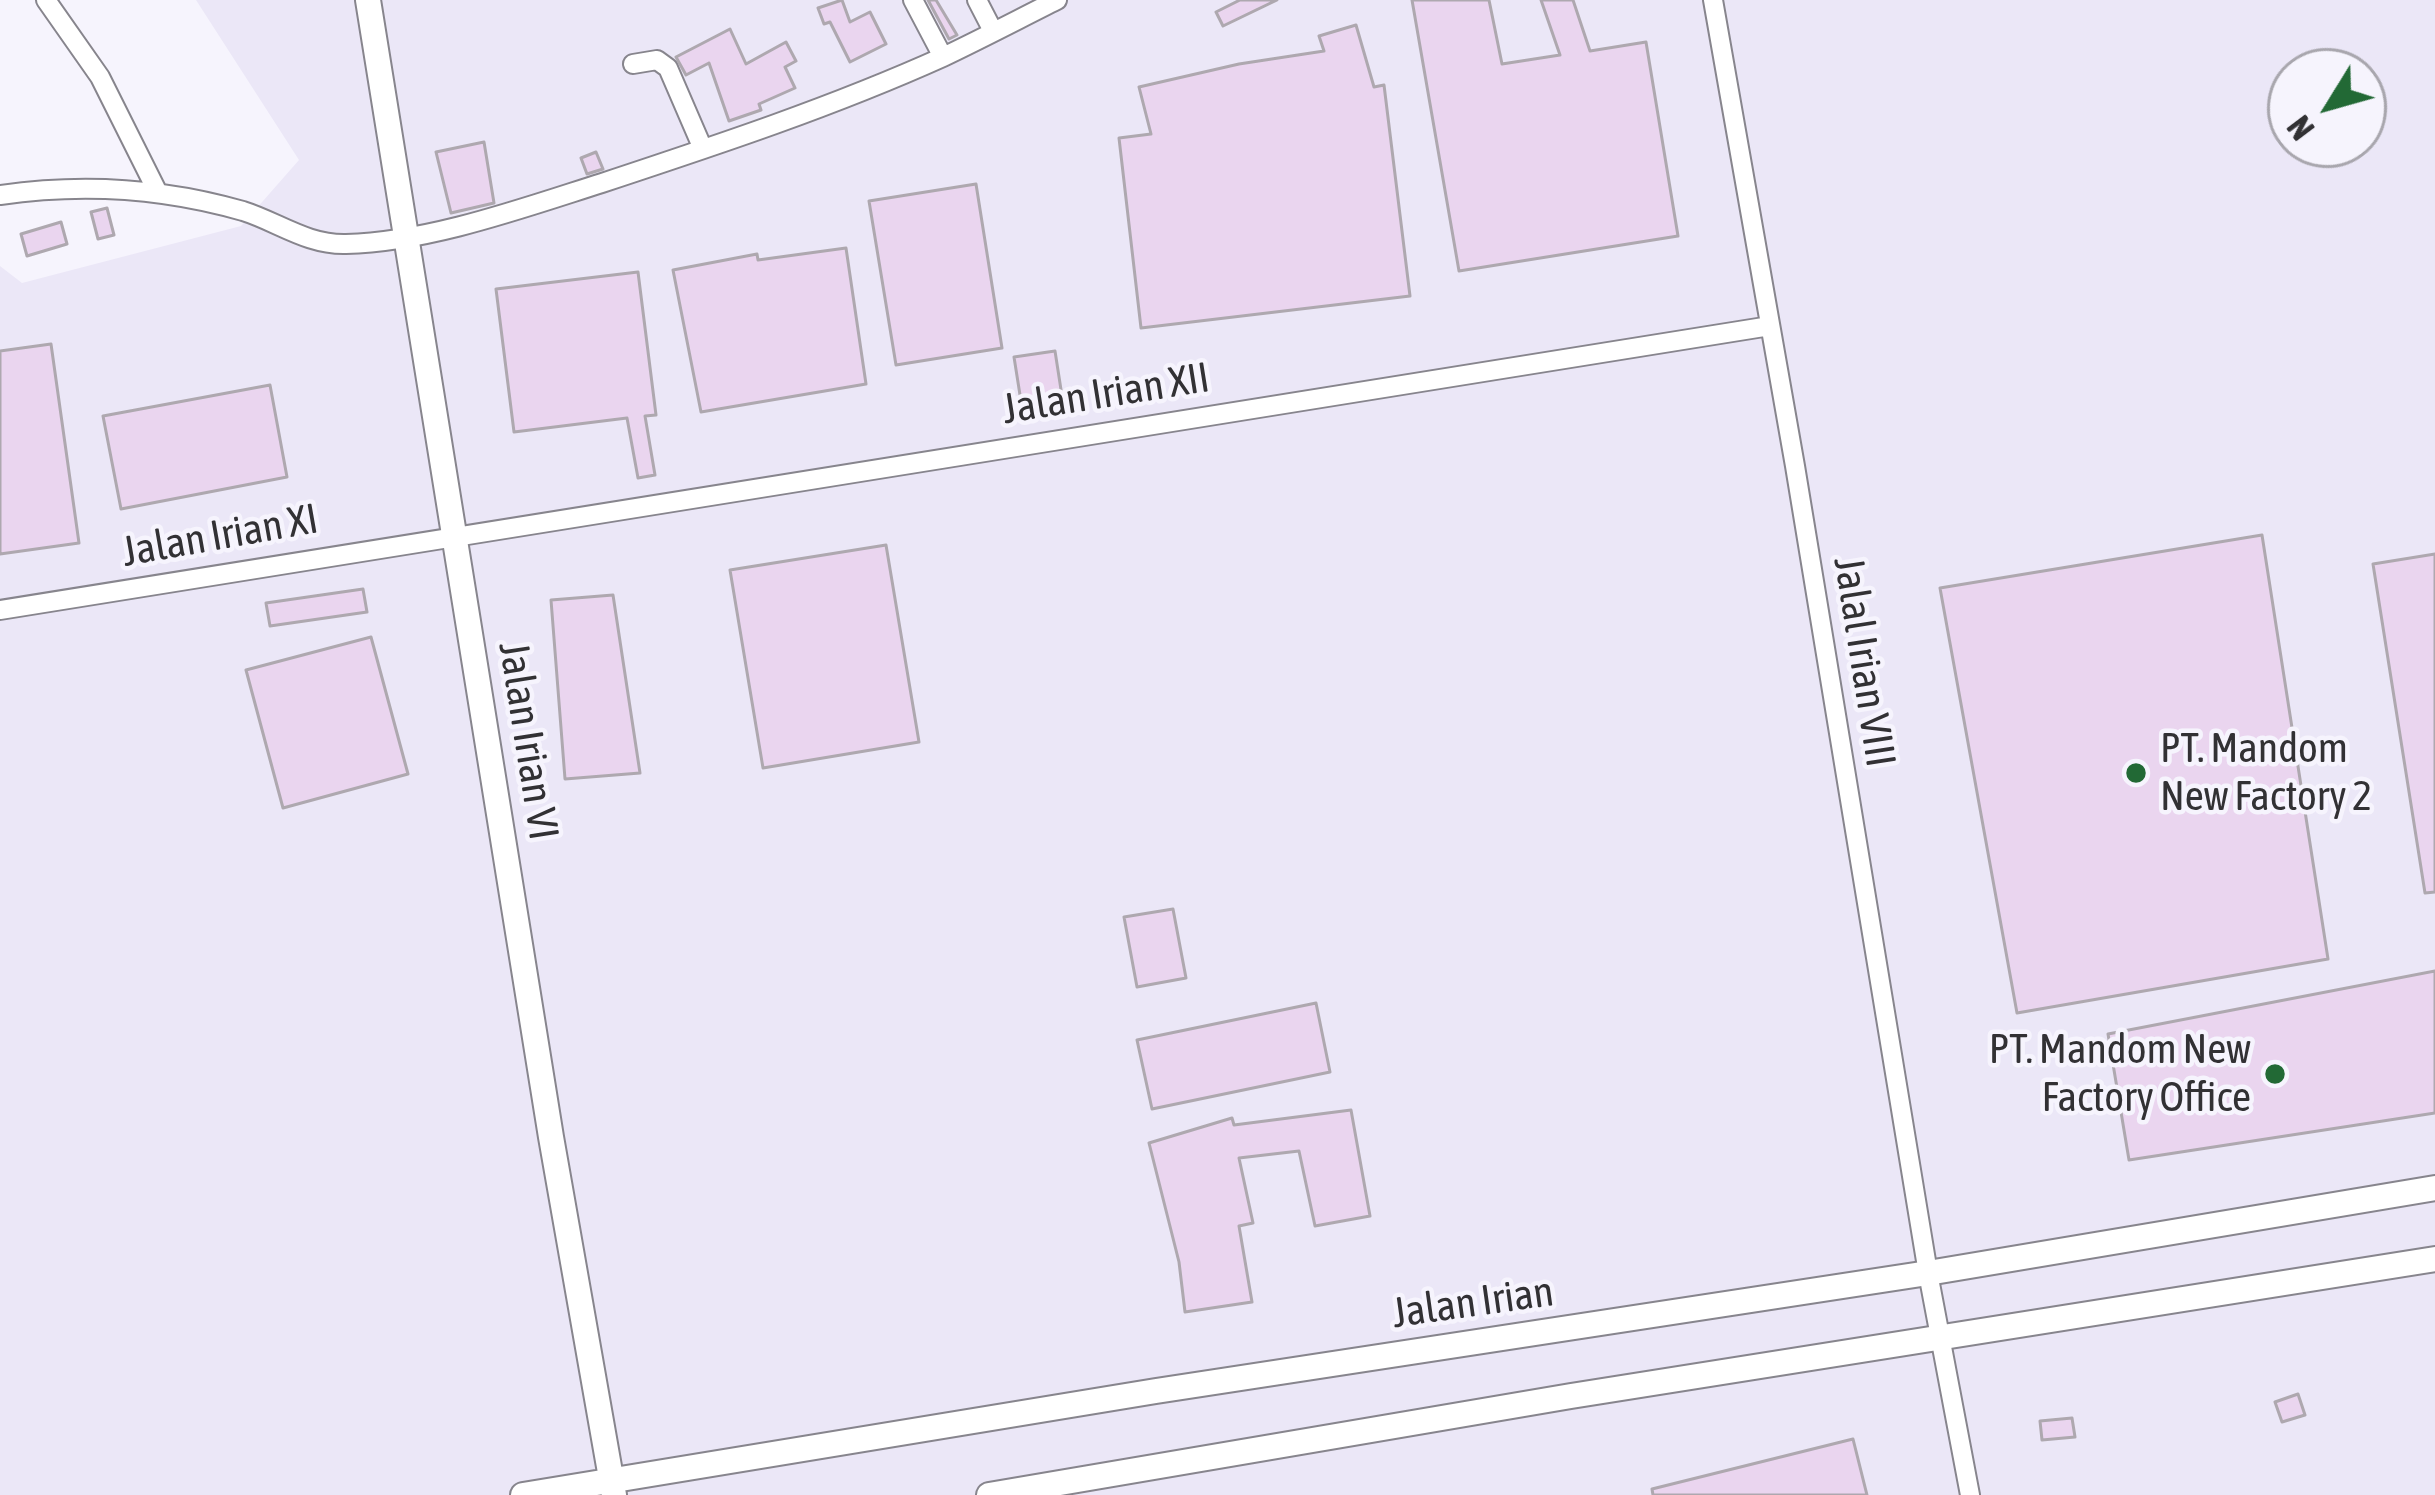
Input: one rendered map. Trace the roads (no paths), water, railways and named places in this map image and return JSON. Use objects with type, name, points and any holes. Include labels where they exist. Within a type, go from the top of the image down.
[{"type":"street","points":[[46,0],[100,77],[158,193]]},
{"type":"street","name":"Jalan Irian VI","points":[[368,0],[551,1137],[613,1488]]},
{"type":"street","points":[[913,0],[943,56]]},
{"type":"street","points":[[977,0],[993,31]]},
{"type":"street","points":[[0,195],[97,187],[158,193],[249,213],[294,234],[331,244],[407,236],[533,205],[784,122],[943,56],[1057,0]]},
{"type":"street","name":"Jalal Irian VIII","points":[[1713,0],[1928,1273],[1970,1495]]},
{"type":"street","points":[[633,64],[657,60],[664,64],[704,149]]},
{"type":"street","name":"Jalan Irian XII","points":[[453,534],[1770,326]]},
{"type":"street","name":"Jalan Irian XI","points":[[0,610],[453,534]]},
{"type":"street","name":"Jalan Irian","points":[[523,1495],[613,1488],[1246,1377],[1928,1273],[2435,1188]]},
{"type":"street","points":[[989,1495],[2435,1259]]},
{"type":"place","name":"PT. Mandom New Factory 2","points":[[2136,773]]},
{"type":"place","name":"PT. Mandom New Factory Office","points":[[2275,1074]]}]
